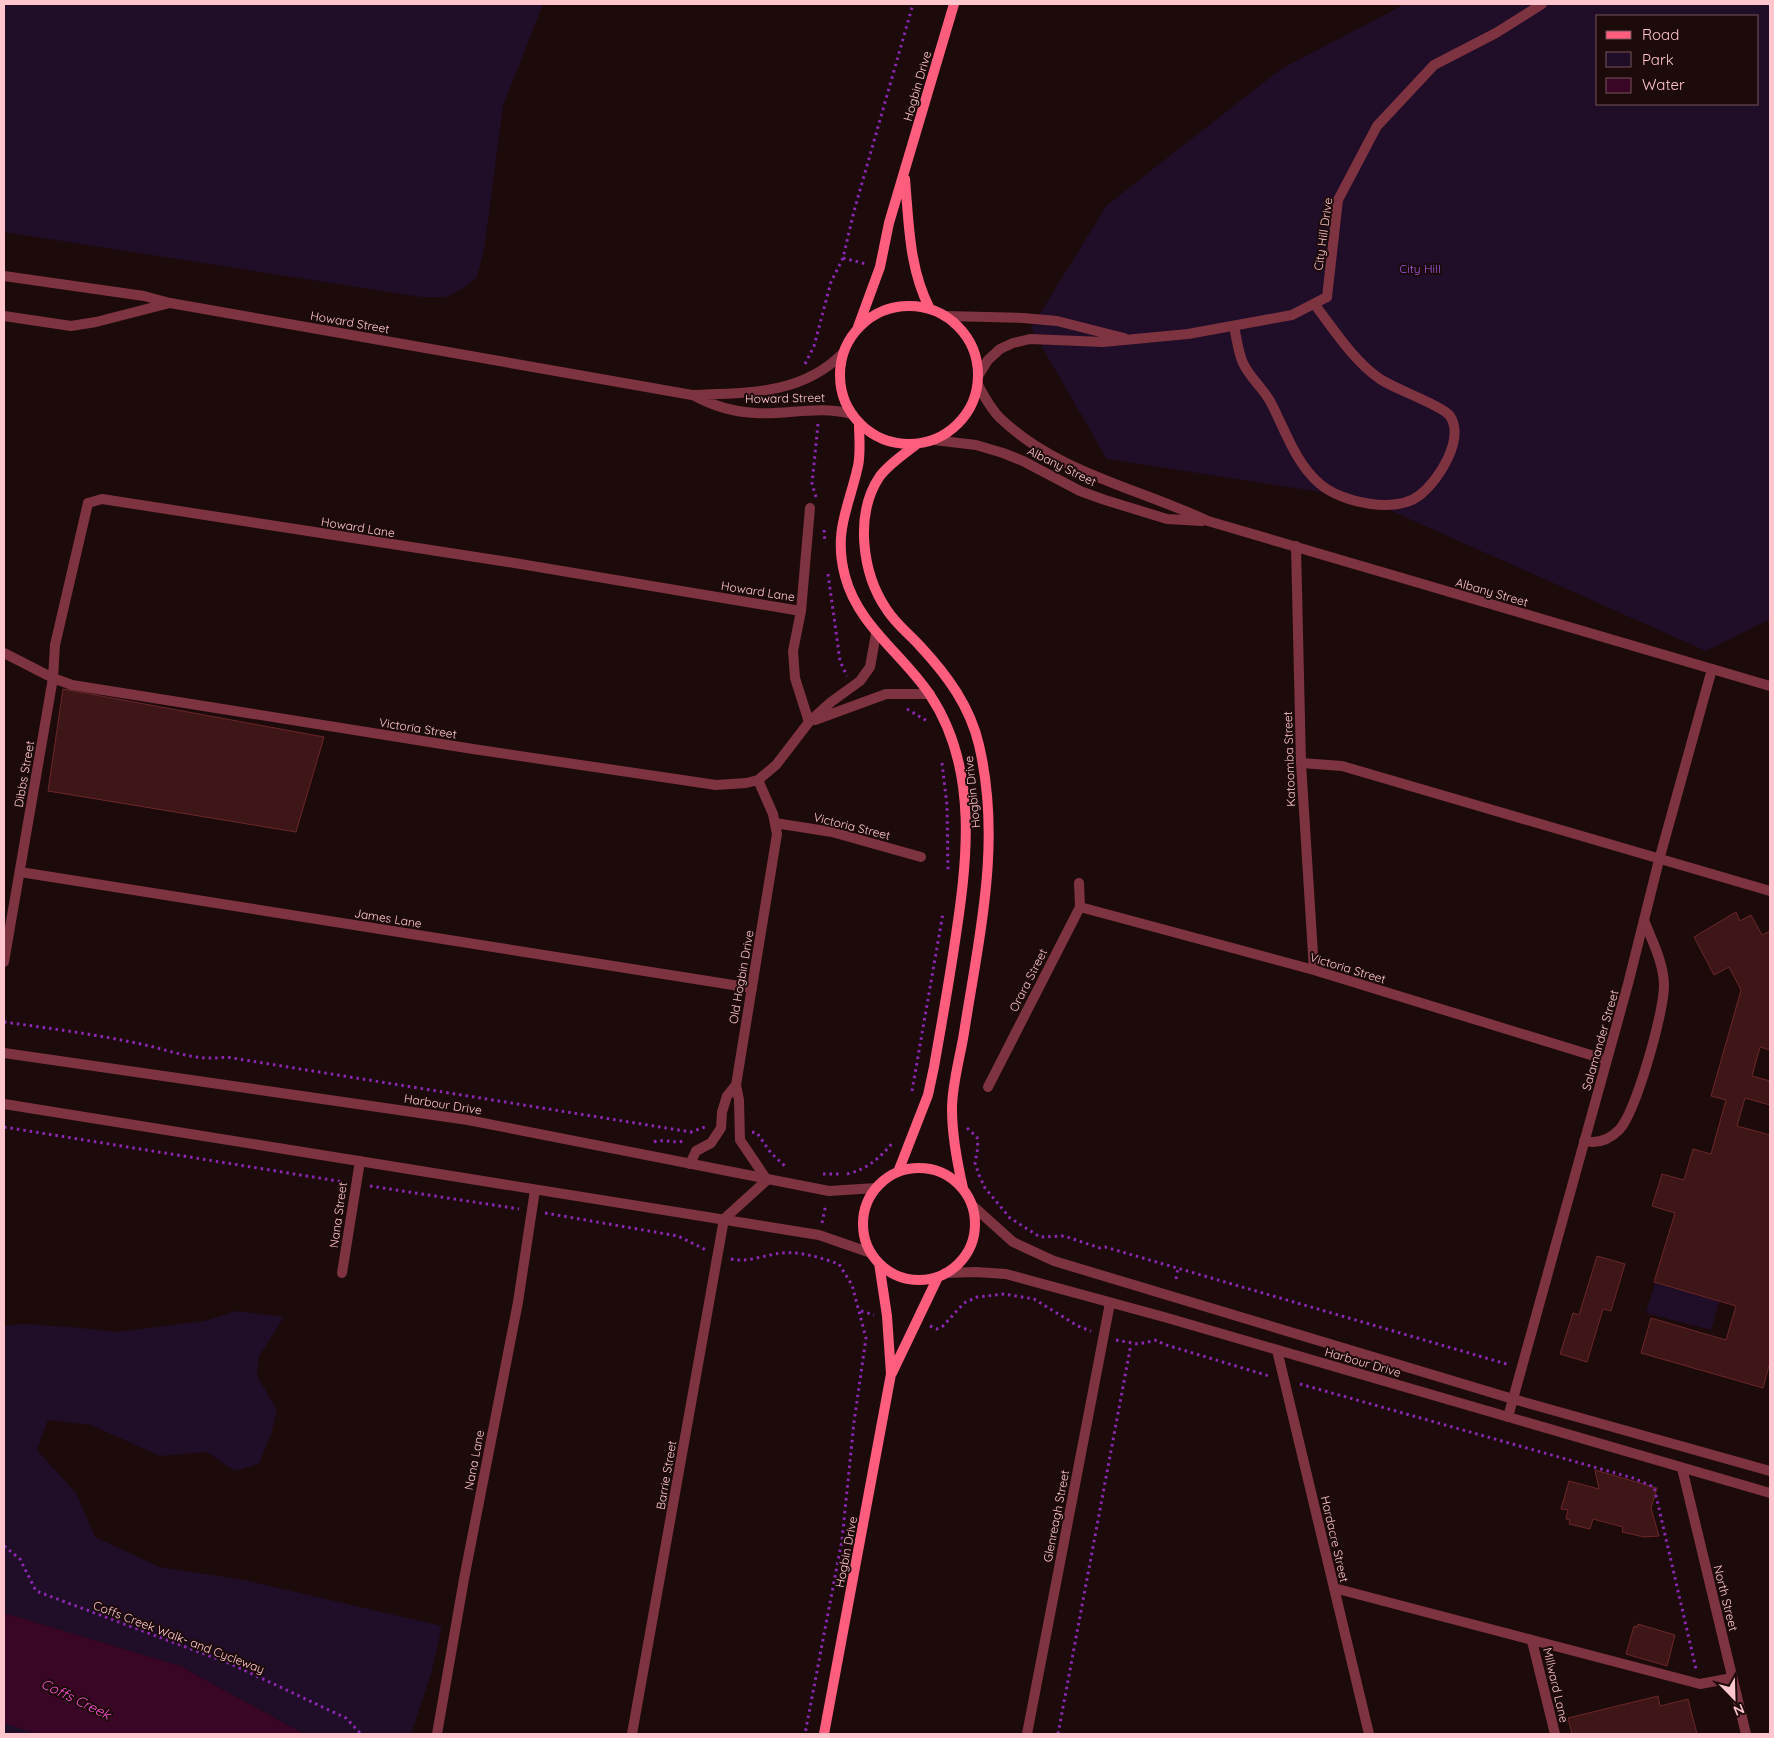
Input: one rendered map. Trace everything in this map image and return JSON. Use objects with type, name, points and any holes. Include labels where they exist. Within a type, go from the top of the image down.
[{"type":"main road","name":"Hogbin Drive","points":[[858,328],[880,267],[889,223],[905,175],[954,4]]},
{"type":"main road","name":"Hogbin Drive","points":[[905,175],[908,227],[914,262],[921,293],[930,309]]},
{"type":"main road","points":[[911,306],[930,309],[945,316],[963,332],[974,353],[978,381],[972,402],[963,418],[950,431],[934,440],[917,444],[896,444],[876,436],[859,424],[851,414],[842,395],[839,374],[843,353],[858,328],[873,316],[891,308],[911,306]]},
{"type":"main road","name":"Hogbin Drive","points":[[859,424],[858,465],[845,507],[840,555],[845,578],[854,600],[876,634],[930,694],[946,725],[957,753],[966,814],[965,880],[943,1017],[928,1095],[898,1172]]},
{"type":"main road","name":"Hogbin Drive","points":[[917,444],[896,459],[880,477],[869,501],[865,524],[865,548],[875,590],[887,611],[952,683],[965,706],[976,732],[985,774],[989,812],[988,891],[952,1099],[955,1153],[963,1188]]},
{"type":"main road","points":[[916,1168],[934,1170],[950,1177],[963,1188],[973,1206],[976,1221],[974,1237],[968,1252],[958,1264],[942,1275],[922,1280],[906,1278],[892,1273],[879,1263],[871,1253],[865,1237],[863,1220],[867,1203],[876,1188],[898,1172],[916,1168]]},
{"type":"main road","name":"Hogbin Drive","points":[[824,1734],[891,1374],[887,1316],[879,1263]]},
{"type":"main road","name":"Hogbin Drive","points":[[891,1374],[942,1275]]},
{"type":"street","name":"City Hill Drive","points":[[978,381],[988,360],[1000,349],[1013,343],[1030,339],[1103,342],[1234,327],[1292,315],[1315,305],[1327,297],[1338,200],[1377,126],[1434,65],[1496,33],[1542,4]]},
{"type":"street","name":"Howard Street","points":[[4,276],[144,296],[170,303],[692,395],[768,392],[790,386],[823,372],[843,353]]},
{"type":"street","points":[[4,316],[71,326],[96,322],[170,303]]},
{"type":"street","points":[[1234,327],[1243,362],[1269,400],[1302,463],[1320,484],[1334,494],[1378,505],[1401,502],[1420,495],[1450,458],[1454,437],[1454,422],[1442,408],[1399,390],[1361,364],[1315,305]]},
{"type":"street","name":"City Hill Drive","points":[[945,316],[1057,321],[1128,339]]},
{"type":"street","name":"Albany Street","points":[[978,381],[997,416],[1018,434],[1042,449],[1081,470],[1172,504],[1208,521],[1770,686]]},
{"type":"street","name":"Howard Street","points":[[692,395],[715,406],[757,413],[814,409],[835,410],[851,414]]},
{"type":"street","name":"Albany Street","points":[[934,440],[976,445],[1003,453],[1023,460],[1080,491],[1167,519],[1208,521]]},
{"type":"street","name":"Howard Lane","points":[[53,678],[55,645],[88,503],[102,499],[508,562],[800,611]]},
{"type":"street","name":"Howard Lane","points":[[809,722],[795,678],[793,651],[800,611],[810,508]]},
{"type":"street","name":"Katoomba Street","points":[[1296,546],[1301,763],[1314,970]]},
{"type":"street","points":[[758,780],[776,765],[809,722],[831,702],[860,682],[870,667],[876,634]]},
{"type":"street","name":"Victoria Street","points":[[4,653],[53,678],[72,685],[716,785],[746,784],[758,780]]},
{"type":"street","name":"Salamander Street","points":[[1508,1417],[1607,1060],[1659,860],[1712,669]]},
{"type":"street","name":"Dibbs Street","points":[[4,962],[53,678]]},
{"type":"street","points":[[809,722],[864,700],[886,694],[930,694]]},
{"type":"street","points":[[1301,763],[1342,766],[1659,860],[1770,890]]},
{"type":"street","name":"Old Hogbin Drive","points":[[690,1164],[696,1151],[712,1143],[722,1128],[722,1112],[727,1096],[736,1085],[776,834],[775,823],[758,780]]},
{"type":"street","name":"Victoria Street","points":[[775,823],[832,832],[921,857]]},
{"type":"street","name":"James Lane","points":[[20,872],[752,988]]},
{"type":"street","name":"Orara Street","points":[[988,1087],[1080,907],[1079,883]]},
{"type":"street","name":"Victoria Street","points":[[1080,907],[1314,970],[1607,1060]]},
{"type":"street","points":[[1584,1141],[1596,1143],[1604,1140],[1615,1134],[1624,1123],[1636,1094],[1653,1038],[1663,999],[1664,980],[1661,964],[1644,920]]},
{"type":"street","name":"Harbour Drive","points":[[4,1053],[468,1120],[829,1191],[876,1188]]},
{"type":"street","points":[[724,1219],[766,1180],[740,1140],[739,1100],[736,1085]]},
{"type":"street","points":[[4,1104],[819,1234],[871,1253]]},
{"type":"street","name":"Nana Street","points":[[342,1273],[360,1161]]},
{"type":"street","name":"Nana Lane","points":[[437,1734],[464,1579],[518,1302],[535,1190]]},
{"type":"street","name":"Harbour Drive","points":[[973,1206],[1013,1242],[1054,1261],[1513,1399],[1770,1471]]},
{"type":"street","name":"Barrie Street","points":[[632,1734],[724,1219]]},
{"type":"street","name":"Harbour Drive","points":[[942,1275],[976,1272],[1006,1274],[1277,1350],[1770,1493]]},
{"type":"street","name":"Glenreagh Street","points":[[1027,1734],[1110,1303]]},
{"type":"street","name":"Hardacre Street","points":[[1277,1350],[1369,1734]]},
{"type":"street","name":"North Street","points":[[1682,1468],[1746,1734]]},
{"type":"street","points":[[1334,1588],[1700,1684],[1732,1678]]},
{"type":"street","name":"Millward Lane","points":[[1532,1641],[1555,1734]]},
{"type":"path","points":[[4,1022],[138,1043],[195,1058],[245,1060],[691,1132],[710,1125]]},
{"type":"path","points":[[952,1124],[971,1130],[977,1137],[978,1147],[975,1163],[985,1188],[1010,1218],[1040,1237],[1064,1236],[1100,1248],[1105,1247],[1521,1368]]},
{"type":"path","points":[[814,1256],[833,1174]]},
{"type":"path","points":[[718,1255],[739,1260],[782,1253],[814,1256],[839,1264],[852,1286],[866,1338],[854,1422],[842,1540],[805,1734]]},
{"type":"path","points":[[1176,1279],[1178,1268]]},
{"type":"path","points":[[918,1319],[937,1329],[943,1326],[964,1303],[977,1297],[1004,1294],[1034,1299],[1078,1326],[1103,1337],[1131,1344],[1157,1340],[1163,1344],[1284,1381],[1320,1389],[1633,1478],[1654,1487],[1698,1677]]},
{"type":"path","points":[[860,1311],[887,1316]]},
{"type":"path","points":[[1058,1734],[1131,1344]]},
{"type":"path","name":"Coffs Creek Walk- and Cycleway","points":[[4,1546],[20,1559],[36,1592],[231,1664],[346,1718],[361,1734]]},
{"type":"green space","points":[[4,4],[543,4],[503,106],[484,250],[477,277],[462,289],[446,297],[421,297],[4,232]]},
{"type":"green space","name":"City Hill","points":[[1405,4],[1770,4],[1770,619],[1706,651],[1378,505],[1334,494],[1107,459],[1031,328],[1107,205],[1281,69]]},
{"type":"green space","points":[[1655,1283],[1719,1301],[1711,1330],[1646,1313]]},
{"type":"green space","points":[[237,1311],[284,1317],[259,1356],[257,1376],[277,1410],[271,1434],[259,1464],[235,1471],[207,1452],[160,1456],[91,1425],[48,1420],[37,1450],[76,1493],[95,1537],[160,1567],[244,1580],[442,1626],[431,1674],[411,1734],[304,1734],[180,1666],[4,1613],[4,1326],[22,1324],[117,1332],[204,1321]]},
{"type":"green space","points":[[4,1723],[36,1733],[38,1734],[4,1734]]},
{"type":"water","name":"Coffs Creek","points":[[4,1613],[180,1666],[304,1734],[38,1734],[4,1723]]},
{"type":"building","points":[[63,689],[324,737],[296,832],[48,791]]},
{"type":"building","points":[[1736,912],[1740,921],[1751,915],[1762,935],[1770,931],[1770,1050],[1760,1047],[1752,1076],[1770,1081],[1770,1105],[1745,1098],[1737,1126],[1770,1135],[1770,1362],[1763,1388],[1641,1353],[1651,1318],[1726,1340],[1736,1306],[1654,1282],[1675,1213],[1652,1206],[1662,1174],[1684,1180],[1693,1149],[1711,1154],[1726,1100],[1711,1096],[1741,990],[1729,967],[1714,975],[1694,937]]},
{"type":"building","points":[[1597,1256],[1625,1264],[1611,1311],[1603,1309],[1587,1362],[1560,1354],[1573,1313],[1579,1315]]},
{"type":"building","points":[[1595,1470],[1657,1488],[1651,1508],[1659,1536],[1644,1537],[1622,1532],[1623,1527],[1593,1519],[1590,1529],[1569,1524],[1570,1520],[1566,1519],[1568,1510],[1561,1509],[1569,1481],[1599,1489]]},
{"type":"building","points":[[1638,1624],[1675,1635],[1667,1666],[1626,1654],[1634,1626],[1637,1627]]},
{"type":"building","points":[[1658,1696],[1660,1706],[1688,1699],[1697,1734],[1572,1734],[1568,1718]]}]
